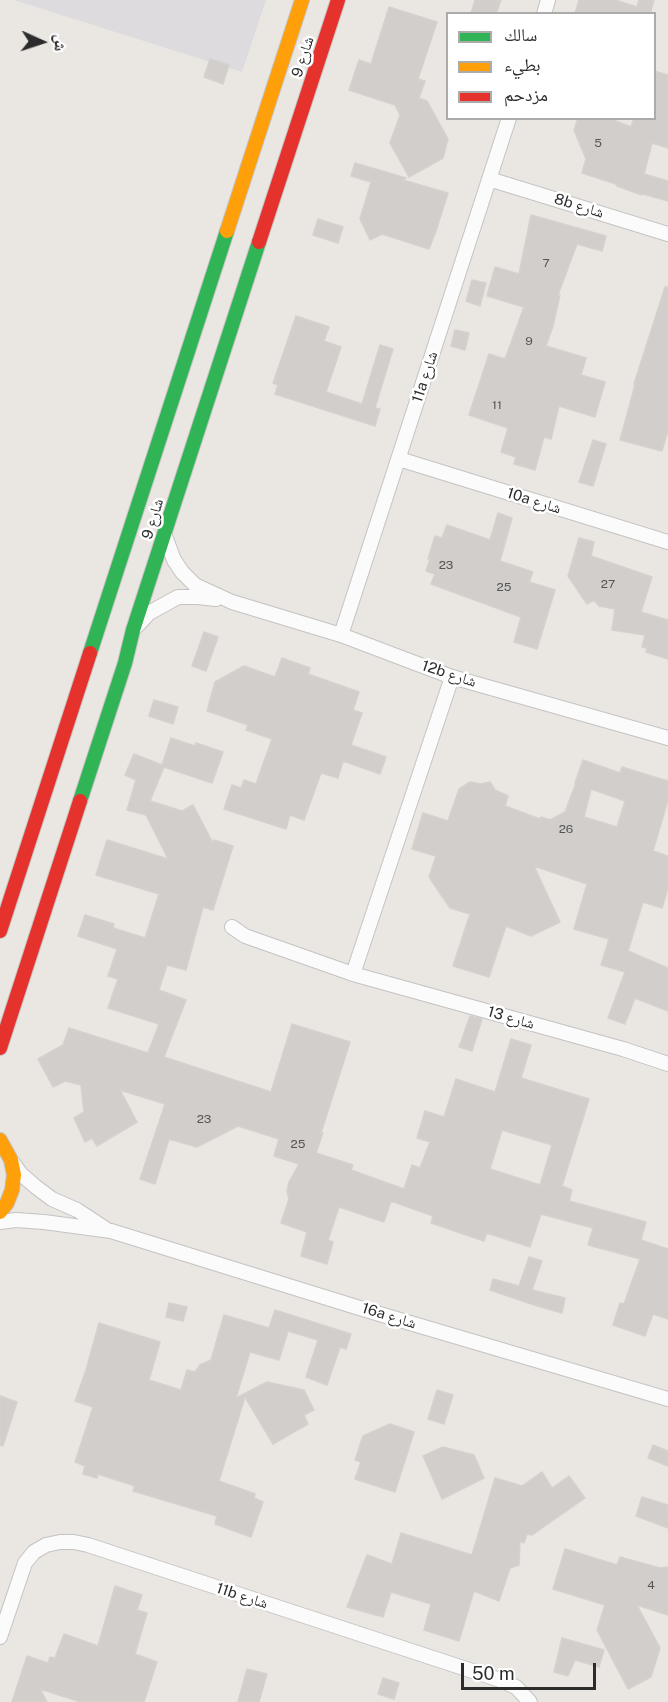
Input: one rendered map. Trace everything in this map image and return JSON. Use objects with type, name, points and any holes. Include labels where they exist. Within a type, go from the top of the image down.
[{"type":"street","name":"شارع 9","points":[[0,931],[302,0]]},
{"type":"street","name":"شارع 9","points":[[0,1048],[338,0]]},
{"type":"street","name":"11a شارع","points":[[341,635],[508,120]]},
{"type":"street","name":"8b شارع","points":[[489,179],[668,234]]},
{"type":"street","name":"10a شارع","points":[[399,459],[668,542]]},
{"type":"street","name":"12b شارع","points":[[165,536],[174,560],[195,585],[232,602],[341,635],[452,677],[668,738]]},
{"type":"street","name":"12b شارع","points":[[134,630],[149,613],[178,597],[198,597],[232,602]]},
{"type":"street","points":[[353,974],[452,677]]},
{"type":"street","name":"شارع 13","points":[[232,927],[245,936],[353,974],[623,1049],[668,1064]]},
{"type":"street","points":[[0,1212],[12,1190],[14,1175],[11,1160],[1,1139]]},
{"type":"street","name":"16a شارع","points":[[11,1160],[21,1174],[52,1199],[77,1210],[111,1231]]},
{"type":"street","name":"16a شارع","points":[[0,1222],[16,1220],[44,1222],[111,1231],[366,1310],[668,1399]]},
{"type":"street","name":"11b شارع","points":[[0,1637],[25,1563],[34,1552],[46,1545],[74,1542],[500,1680],[516,1687],[530,1702]]},
{"type":"shaded area","points":[[14,0],[266,0],[242,72]]},
{"type":"building","points":[[475,0],[501,0],[497,12],[472,12]]},
{"type":"building","points":[[579,0],[615,0],[637,7],[639,0],[654,0],[651,12],[576,12]]},
{"type":"building","points":[[389,7],[437,22],[418,79],[425,81],[419,98],[427,101],[448,139],[443,158],[409,177],[390,143],[400,115],[395,105],[349,90],[359,60],[371,64]]},
{"type":"building","points":[[210,59],[229,65],[223,84],[204,77]]},
{"type":"building","points":[[656,72],[668,75],[668,148],[652,143],[644,174],[668,181],[668,201],[642,195],[582,173],[586,159],[574,130],[577,120],[613,120],[631,127],[633,120],[656,120]]},
{"type":"building","points":[[355,163],[448,193],[429,249],[382,234],[370,240],[360,219],[371,182],[351,176]]},
{"type":"building","points":[[531,215],[606,236],[602,251],[577,244],[558,295],[560,295],[553,326],[546,346],[586,358],[581,375],[605,382],[595,417],[559,406],[551,439],[544,437],[535,470],[514,464],[516,457],[501,452],[508,428],[469,415],[489,354],[505,359],[524,307],[487,296],[495,267],[519,274]]},
{"type":"building","points":[[318,219],[343,227],[338,243],[313,235]]},
{"type":"building","points":[[472,280],[486,283],[480,306],[466,301]]},
{"type":"building","points":[[665,287],[668,287],[668,430],[662,451],[620,440],[634,384]]},
{"type":"building","points":[[296,316],[329,327],[324,341],[341,347],[326,392],[362,404],[380,345],[393,349],[375,408],[380,409],[375,426],[275,394],[278,385],[273,383]]},
{"type":"building","points":[[455,330],[469,333],[465,350],[451,346]]},
{"type":"building","points":[[593,440],[606,444],[593,486],[579,482]]},
{"type":"building","points":[[498,513],[512,518],[500,561],[533,572],[529,582],[555,590],[537,649],[514,642],[521,617],[431,584],[435,574],[426,571],[435,536],[442,538],[447,525],[490,540]]},
{"type":"building","points":[[579,538],[594,542],[591,556],[652,577],[641,612],[668,620],[668,659],[646,652],[647,648],[642,647],[645,635],[612,630],[615,609],[599,606],[594,600],[587,604],[568,576]]},
{"type":"building","points":[[204,632],[218,637],[206,671],[192,666]]},
{"type":"building","points":[[282,658],[310,668],[308,674],[359,692],[353,710],[362,713],[351,745],[386,757],[380,774],[343,761],[338,778],[321,773],[304,820],[290,815],[286,829],[224,809],[232,785],[241,788],[244,780],[256,784],[272,739],[246,730],[248,725],[207,711],[215,682],[244,666],[275,677]]},
{"type":"building","points":[[154,700],[178,707],[173,724],[149,716]]},
{"type":"building","points":[[171,738],[223,752],[212,783],[164,767],[150,801],[182,811],[193,805],[213,843],[214,840],[233,846],[213,910],[203,907],[186,970],[167,965],[159,990],[186,1000],[164,1057],[271,1092],[292,1024],[350,1042],[316,1153],[353,1165],[351,1170],[404,1189],[412,1165],[420,1168],[430,1142],[417,1138],[425,1111],[444,1117],[456,1079],[495,1092],[511,1039],[531,1045],[521,1078],[589,1099],[562,1186],[572,1190],[569,1201],[646,1222],[641,1240],[668,1249],[668,1319],[653,1314],[645,1336],[613,1325],[620,1303],[624,1304],[640,1259],[588,1245],[593,1228],[541,1214],[530,1247],[487,1233],[484,1241],[431,1223],[433,1216],[391,1201],[384,1222],[339,1207],[328,1240],[333,1242],[327,1264],[301,1256],[307,1232],[281,1223],[289,1199],[287,1191],[289,1182],[299,1164],[274,1156],[279,1139],[238,1126],[197,1147],[169,1139],[155,1184],[140,1179],[165,1104],[120,1090],[137,1122],[97,1146],[92,1138],[85,1142],[74,1118],[84,1112],[81,1085],[65,1081],[53,1087],[38,1059],[63,1045],[69,1028],[148,1053],[159,1024],[108,1008],[118,979],[108,976],[117,949],[78,936],[85,915],[114,924],[113,928],[145,938],[159,894],[96,875],[107,840],[168,859],[146,815],[127,810],[136,780],[125,775],[134,754],[162,765]],"holes":[[[502,1130],[552,1145],[540,1185],[490,1169]]]},
{"type":"building","points":[[583,760],[620,773],[622,767],[668,781],[668,800],[653,851],[668,856],[668,888],[662,908],[643,902],[628,951],[668,968],[668,1011],[635,998],[625,1024],[608,1018],[625,972],[601,965],[609,939],[574,929],[587,884],[534,866],[560,922],[531,936],[506,926],[489,977],[453,966],[470,914],[450,908],[429,877],[436,856],[412,849],[423,813],[448,821],[459,789],[470,782],[481,784],[490,782],[495,790],[508,796],[505,806],[540,819],[541,817],[550,820],[565,812]],"holes":[[[591,789],[625,801],[617,827],[584,817]]]},
{"type":"building","points":[[470,1016],[482,1019],[472,1051],[459,1047]]},
{"type":"building","points":[[529,1257],[542,1261],[532,1290],[565,1298],[562,1313],[490,1290],[493,1279],[519,1286]]},
{"type":"building","points":[[169,1303],[187,1307],[183,1321],[166,1317]]},
{"type":"building","points":[[275,1310],[351,1334],[346,1349],[340,1347],[327,1385],[306,1377],[318,1340],[288,1331],[279,1360],[250,1352],[236,1398],[267,1382],[304,1390],[314,1410],[304,1415],[308,1424],[273,1444],[245,1397],[219,1481],[255,1494],[254,1498],[263,1502],[251,1537],[215,1524],[217,1516],[133,1491],[135,1486],[98,1474],[97,1478],[83,1474],[85,1466],[75,1462],[93,1407],[75,1401],[99,1323],[160,1342],[149,1380],[181,1390],[187,1370],[195,1372],[200,1365],[211,1360],[224,1315],[269,1328]]},
{"type":"building","points":[[437,1390],[453,1395],[444,1424],[428,1419]]},
{"type":"building","points":[[0,1396],[17,1402],[3,1446],[0,1445]]},
{"type":"building","points":[[390,1424],[414,1432],[395,1492],[355,1479],[361,1462],[355,1460],[363,1436]]},
{"type":"building","points":[[653,1445],[668,1451],[668,1466],[648,1458]]},
{"type":"building","points":[[443,1447],[474,1455],[484,1478],[442,1499],[423,1456]]},
{"type":"building","points":[[542,1472],[552,1488],[569,1476],[585,1498],[532,1535],[527,1534],[524,1543],[520,1541],[519,1565],[510,1568],[499,1601],[474,1591],[459,1641],[424,1630],[431,1604],[391,1592],[383,1617],[347,1607],[367,1555],[392,1564],[401,1533],[472,1555],[495,1478],[522,1486]]},
{"type":"building","points":[[642,1497],[668,1505],[668,1528],[636,1516]]},
{"type":"building","points":[[565,1549],[617,1565],[620,1557],[660,1568],[668,1567],[668,1615],[637,1605],[660,1648],[651,1677],[628,1689],[597,1630],[605,1605],[553,1589]]},
{"type":"building","points":[[115,1586],[142,1595],[137,1610],[147,1613],[135,1654],[157,1662],[144,1702],[81,1702],[40,1689],[47,1702],[12,1702],[27,1656],[48,1663],[50,1657],[55,1658],[64,1634],[98,1646]]},
{"type":"building","points":[[562,1638],[604,1650],[599,1667],[575,1660],[568,1676],[554,1672]]},
{"type":"building","points":[[247,1669],[267,1674],[259,1702],[238,1702]]},
{"type":"building","points":[[383,1678],[399,1683],[394,1699],[378,1694]]},
{"type":"traffic: fast","points":[[90,653],[227,231]]},
{"type":"traffic: fast","points":[[80,801],[259,242]]},
{"type":"traffic: slow","points":[[227,231],[302,0]]},
{"type":"traffic: slow","points":[[0,1140],[11,1160],[14,1175],[12,1190],[7,1203],[0,1212]]},
{"type":"traffic: jam","points":[[259,242],[338,0]]},
{"type":"traffic: jam","points":[[0,931],[90,653]]},
{"type":"traffic: jam","points":[[0,1048],[80,801]]}]
